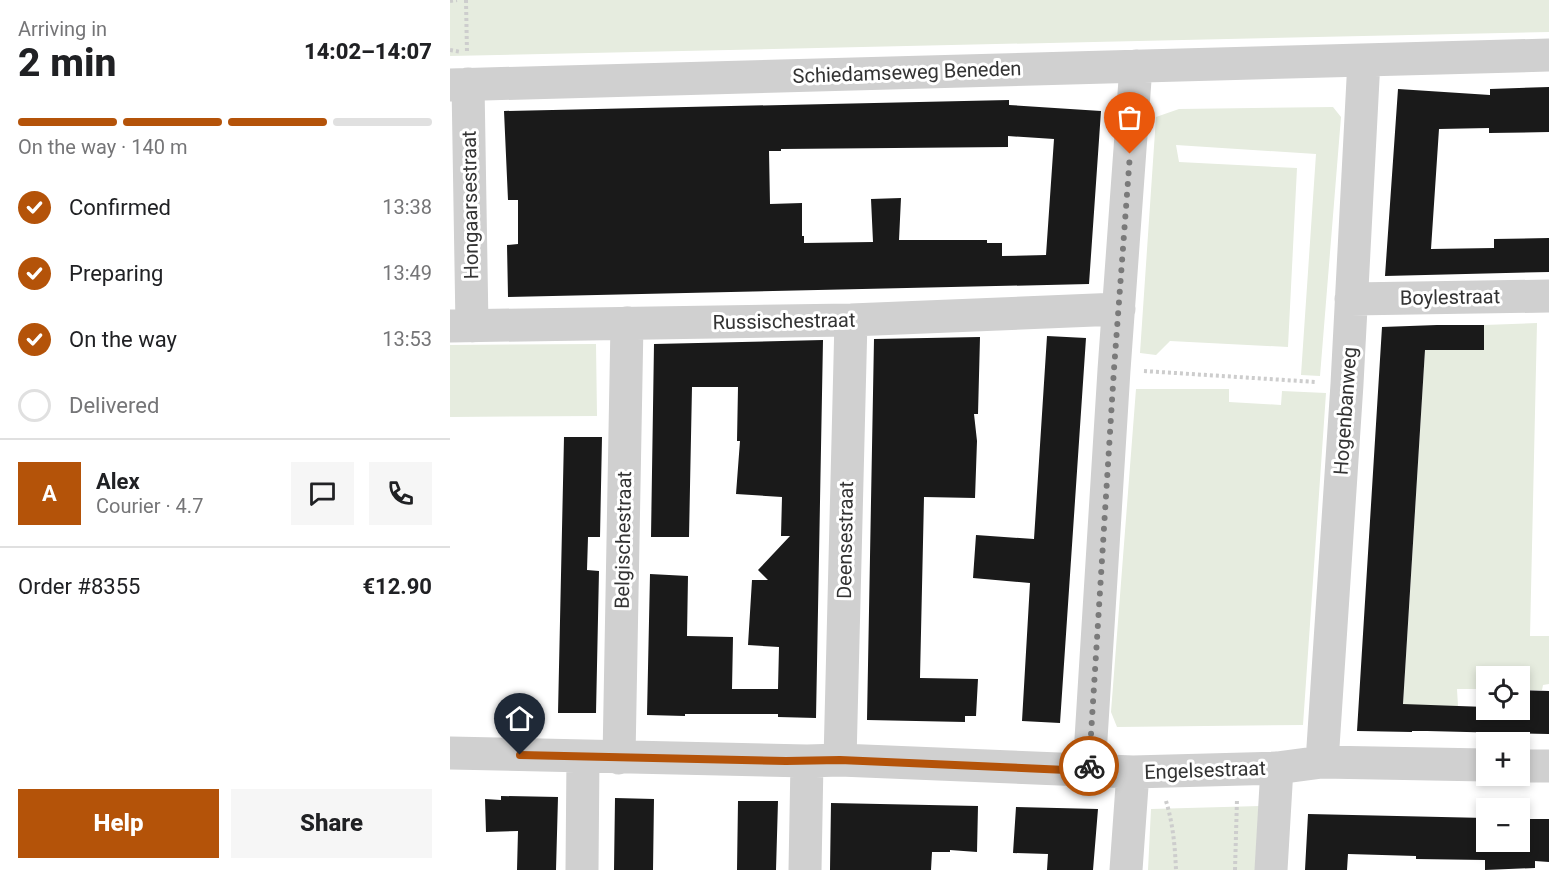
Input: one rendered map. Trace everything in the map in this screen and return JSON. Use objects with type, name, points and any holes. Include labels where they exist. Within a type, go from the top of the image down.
[{"type":"street","name":"Schiedamseweg Beneden","points":[[461,74],[1136,66],[1549,55]]},
{"type":"street","name":"Hogenbanweg","points":[[1322,762],[1347,384],[1364,60]]},
{"type":"street","points":[[1089,771],[1136,66]]},
{"type":"street","name":"Hongaarsestraat","points":[[461,74],[461,326]]},
{"type":"street","name":"Boylestraat","points":[[1351,299],[1549,296]]},
{"type":"street","name":"Russischestraat","points":[[461,326],[851,320],[1119,309]]},
{"type":"street","name":"Deensestraat","points":[[840,760],[851,320]]},
{"type":"street","name":"Belgischestraat","points":[[619,758],[627,323]]},
{"type":"street","name":"Engelsestraat","points":[[450,753],[619,758],[840,760],[1145,772],[1276,768],[1322,762],[1476,765]]},
{"type":"street","points":[[582,870],[583,756]]},
{"type":"street","points":[[805,870],[807,761]]},
{"type":"street","points":[[1530,766],[1549,766]]},
{"type":"street","points":[[1271,870],[1276,768]]},
{"type":"street","points":[[1126,870],[1145,772]]},
{"type":"path","points":[[450,1],[457,0]]},
{"type":"path","points":[[461,74],[466,0]]},
{"type":"path","points":[[1114,369],[1347,384]]},
{"type":"path","points":[[1235,870],[1237,769]]},
{"type":"path","points":[[1145,772],[1172,819],[1176,870]]},
{"type":"shaded area","points":[[450,0],[1549,0],[1549,32],[450,56]]},
{"type":"shaded area","points":[[1333,107],[1341,117],[1320,376],[1301,375],[1316,154],[1176,145],[1179,162],[1297,168],[1288,347],[1170,341],[1156,355],[1140,353],[1156,117],[1179,109]]},
{"type":"shaded area","points":[[1537,323],[1530,636],[1549,636],[1549,684],[1543,685],[1542,690],[1530,690],[1530,666],[1476,666],[1476,689],[1457,689],[1458,706],[1403,705],[1425,350],[1484,350],[1484,325]]},
{"type":"shaded area","points":[[596,344],[597,416],[450,417],[450,345]]},
{"type":"shaded area","points":[[1136,389],[1229,389],[1229,402],[1281,405],[1282,391],[1326,393],[1303,725],[1117,727],[1111,712]]},
{"type":"shaded area","points":[[1260,806],[1256,870],[1148,870],[1151,809]]},
{"type":"building","points":[[1549,87],[1549,132],[1489,133],[1489,128],[1439,129],[1431,249],[1494,248],[1494,239],[1549,238],[1549,272],[1385,276],[1398,89],[1490,95],[1490,89]]},
{"type":"building","points":[[1009,100],[1009,105],[1101,111],[1089,284],[508,297],[507,245],[518,244],[518,200],[508,200],[504,111]],"holes":[[[1008,136],[1054,139],[1046,255],[1002,256],[1002,243],[987,243],[987,240],[899,240],[901,198],[871,199],[873,242],[804,243],[802,203],[770,204],[769,151],[1008,147]]]},
{"type":"building","points":[[1484,325],[1484,350],[1425,350],[1403,704],[1476,707],[1476,720],[1530,720],[1530,690],[1549,691],[1549,734],[1357,731],[1382,327]]},
{"type":"building","points":[[1047,336],[1086,338],[1060,723],[1022,721],[1030,583],[973,578],[976,535],[1034,539]]},
{"type":"building","points":[[980,337],[978,414],[974,414],[977,441],[975,498],[924,497],[920,678],[978,679],[976,716],[965,716],[965,722],[867,720],[874,339]]},
{"type":"building","points":[[823,340],[816,718],[778,717],[778,714],[647,715],[650,574],[688,576],[687,636],[733,637],[732,689],[778,689],[779,647],[748,645],[752,580],[768,580],[758,570],[790,536],[781,536],[782,497],[736,494],[740,441],[737,441],[738,387],[692,387],[689,537],[651,537],[654,344]]},
{"type":"building","points":[[564,437],[602,437],[600,537],[588,537],[587,570],[599,571],[596,713],[558,713]]},
{"type":"building","points":[[501,796],[558,797],[556,870],[517,870],[518,831],[486,832],[485,799],[501,800]]},
{"type":"building","points":[[615,798],[654,799],[653,870],[614,870]]},
{"type":"building","points":[[738,801],[778,801],[776,870],[737,870]]},
{"type":"building","points":[[831,803],[978,806],[977,852],[950,850],[950,852],[932,852],[931,870],[830,870]]},
{"type":"building","points":[[1016,807],[1098,809],[1093,870],[1047,870],[1048,854],[1013,853]]},
{"type":"building","points":[[1308,814],[1476,818],[1476,852],[1530,852],[1530,819],[1549,819],[1549,862],[1535,861],[1535,868],[1485,870],[1485,860],[1416,859],[1416,856],[1348,854],[1347,870],[1305,870]]},
{"type":"way so far","points":[[1089,766],[1130,154]]},
{"type":"route","points":[[520,755],[786,761],[840,760],[1089,771],[1089,766]]}]
